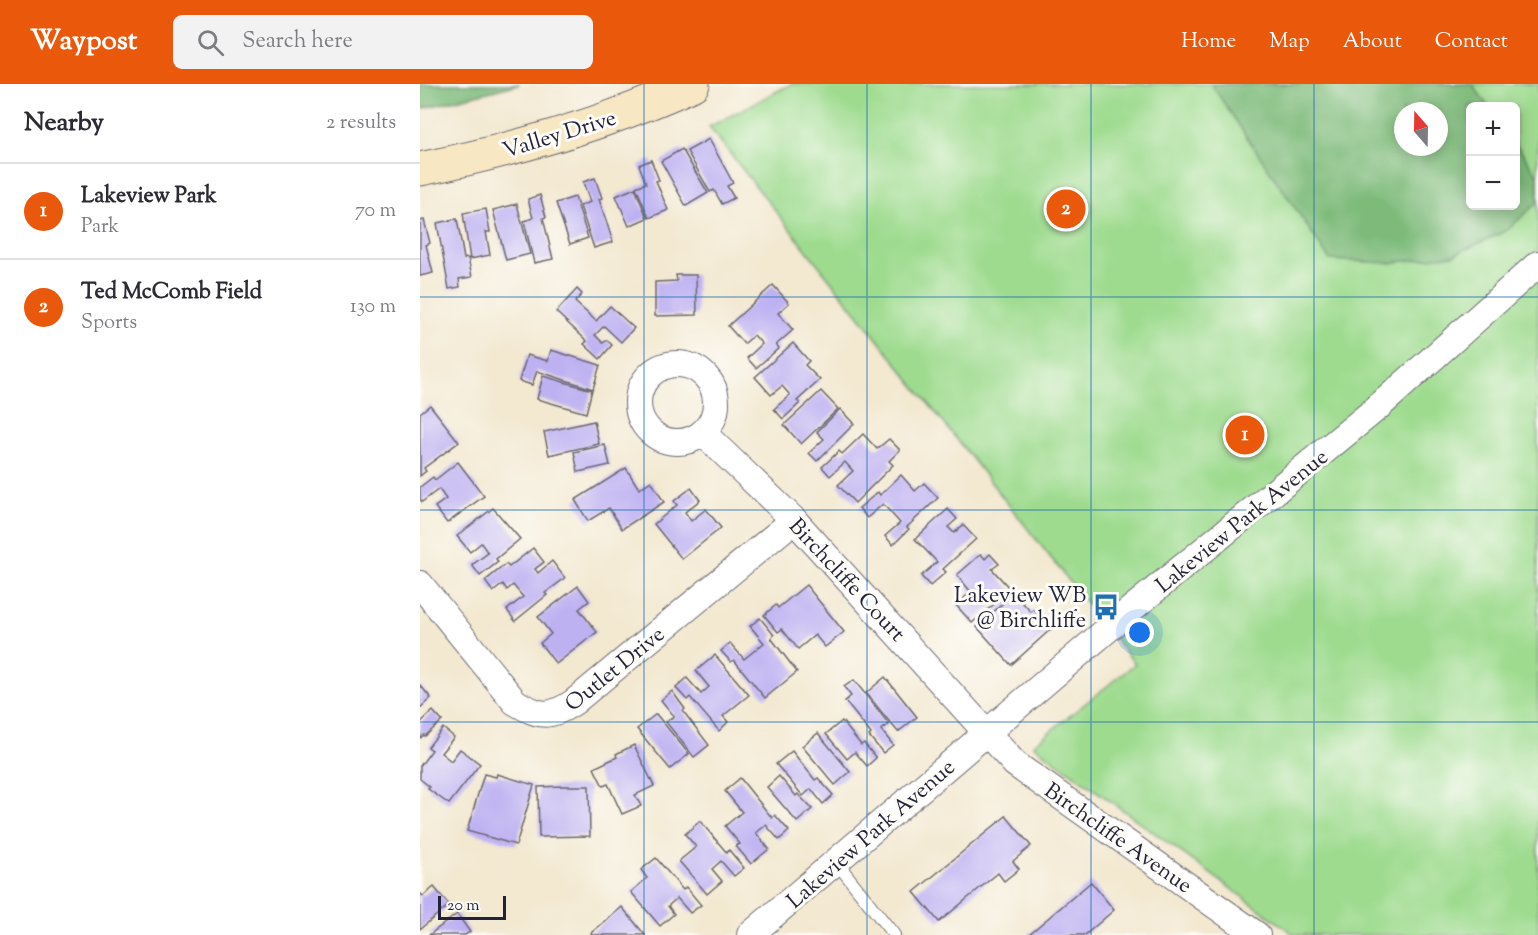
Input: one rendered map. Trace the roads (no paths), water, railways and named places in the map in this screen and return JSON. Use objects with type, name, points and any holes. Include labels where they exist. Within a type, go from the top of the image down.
[{"type":"street","name":"Valley Drive","points":[[420,169],[542,140],[622,113],[693,84]]},
{"type":"street","name":"Lakeview Park Avenue","points":[[750,935],[837,863],[1129,611],[1377,408],[1538,264]]},
{"type":"street","name":"Birchcliffe Court","points":[[703,433],[794,520],[964,705],[986,733]]},
{"type":"street","name":"Outlet Drive","points":[[420,584],[515,702],[533,713],[558,713],[794,520]]},
{"type":"street","name":"Birchcliffe Avenue","points":[[986,733],[1015,764],[1257,935]]},
{"type":"lane","points":[[837,863],[894,935]]},
{"type":"place","name":"Ted McComb Field","points":[[1066,209]]},
{"type":"place","name":"Lakeview Park","points":[[1245,435]]},
{"type":"place","name":"Lakeview WB @ Birchliffe","points":[[1106,607]]}]
